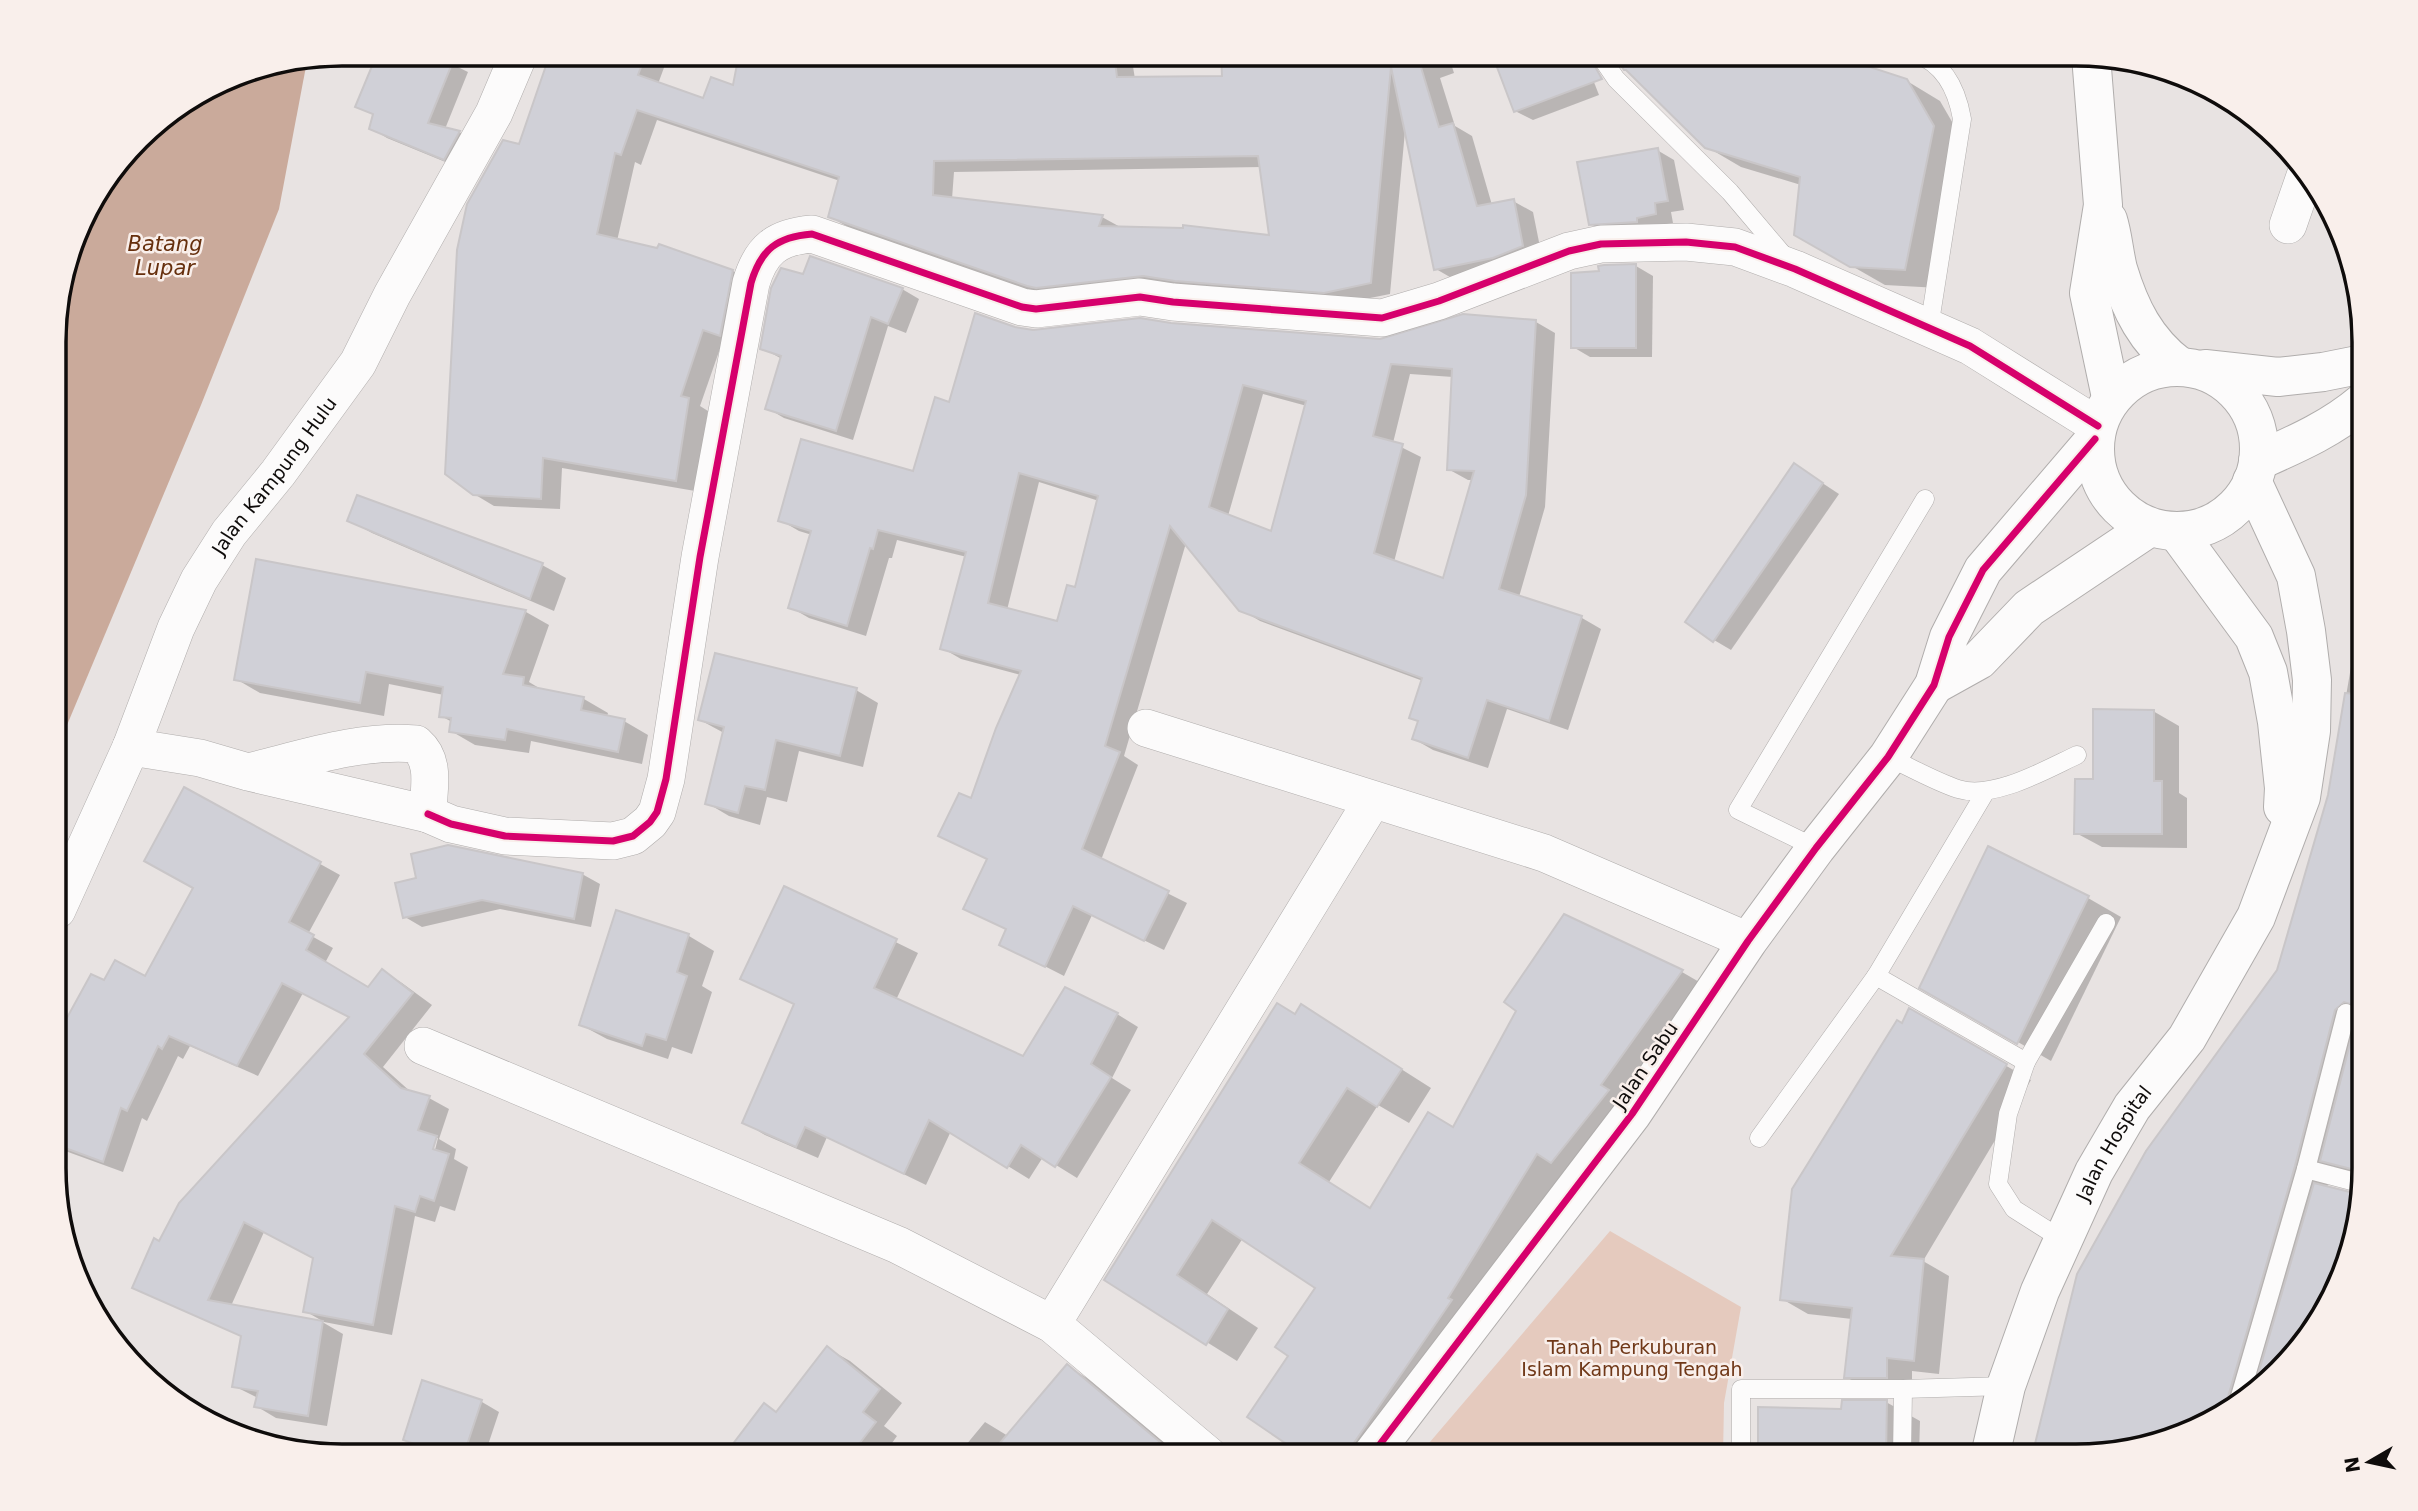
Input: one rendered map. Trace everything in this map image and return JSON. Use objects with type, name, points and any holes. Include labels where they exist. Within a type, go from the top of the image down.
[{"type":"main road","points":[[2092,67],[2103,205],[2089,293],[2101,421],[2096,467],[2107,493],[2126,514],[2163,529],[2200,528],[2222,518],[2240,502],[2255,471],[2258,436],[2252,414],[2238,394],[2221,379],[2189,367],[2161,352],[2143,330],[2118,268],[2110,225],[2103,205]]},
{"type":"main road","points":[[2101,421],[2130,380],[2154,369],[2189,367],[2278,377],[2352,366]]},
{"type":"main road","points":[[2255,471],[2352,411]]},
{"type":"main road","name":"Jalan Sabu","points":[[1379,1444],[1632,1114],[1748,941],[1816,848],[1888,757],[1934,684],[1949,637],[1983,570],[2101,421]]},
{"type":"main road","name":"Jalan Hospital","points":[[1993,1444],[2006,1386],[2040,1291],[2094,1172],[2132,1107],[2188,1038],[2256,917],[2301,797],[2311,731],[2312,680],[2306,631],[2297,576],[2255,471]]},
{"type":"main road","points":[[1934,684],[1979,660],[2029,608],[2163,529]]},
{"type":"main road","points":[[2163,529],[2254,637],[2268,672],[2284,788],[2282,851]]},
{"type":"street","name":"Jalan Kampung Hulu","points":[[66,890],[131,747],[176,628],[199,580],[229,533],[278,473],[358,363],[392,295],[494,113],[515,66]]},
{"type":"street","points":[[2288,225],[2302,185]]},
{"type":"street","points":[[131,747],[201,758],[248,772],[428,814],[451,824],[505,836],[614,841],[632,836],[650,822],[657,812],[666,779],[701,557],[751,283],[756,266],[765,252],[779,242],[795,236],[812,234],[1022,307],[1036,309],[1140,297],[1172,302],[1382,318],[1439,301],[1569,251],[1601,244],[1686,242],[1734,247],[1796,269],[1970,346],[2101,421]]},
{"type":"street","points":[[1146,728],[1544,853],[1748,941]]},
{"type":"street","points":[[248,772],[339,751],[390,744],[416,744],[426,755],[430,767],[428,814]]},
{"type":"street","points":[[1052,1324],[1372,801]]},
{"type":"street","points":[[423,1046],[898,1245],[1052,1324],[1194,1444]]},
{"type":"lane","points":[[1607,66],[1616,79],[1730,192],[1796,269]]},
{"type":"lane","points":[[1929,328],[1962,119],[1959,100],[1953,86],[1936,66]]},
{"type":"lane","points":[[1816,848],[1738,810],[1926,499]]},
{"type":"lane","points":[[1888,757],[1959,790],[1986,791],[2008,785],[2077,755]]},
{"type":"lane","points":[[1759,1138],[1876,976],[1986,791]]},
{"type":"lane","points":[[2063,1240],[2014,1209],[1998,1184],[2008,1114],[2026,1062],[2106,923]]},
{"type":"lane","points":[[1876,976],[2026,1062]]},
{"type":"lane","points":[[2242,1389],[2306,1169],[2346,1013]]},
{"type":"lane","points":[[2306,1169],[2351,1181]]},
{"type":"lane","points":[[1741,1444],[1741,1389],[2006,1386]]},
{"type":"lane","points":[[1902,1444],[1903,1389]]},
{"type":"green space","name":"Tanah Perkuburan Islam Kampung Tengah","points":[[1610,1231],[1741,1307],[1724,1403],[1723,1444],[1428,1444]]},
{"type":"water","name":"Batang Lupar","points":[[305,69],[279,209],[201,405],[66,728],[66,342],[72,288],[87,237],[103,204],[123,174],[147,147],[174,123],[204,103],[237,87]]},
{"type":"building","points":[[372,66],[451,66],[428,123],[460,131],[444,160],[369,129],[373,114],[355,107]]},
{"type":"building","points":[[546,66],[641,66],[638,75],[703,98],[711,77],[733,85],[737,66],[1116,66],[1117,77],[1222,76],[1222,66],[1421,66],[1439,127],[1453,123],[1477,206],[1514,199],[1523,246],[1493,258],[1434,270],[1391,67],[1371,283],[1324,293],[1143,276],[1036,288],[1027,286],[828,217],[839,177],[637,110],[621,155],[615,153],[597,234],[657,248],[659,244],[733,270],[720,336],[703,330],[681,396],[689,398],[676,481],[543,458],[541,499],[473,495],[445,474],[457,250],[467,204],[503,140],[519,144]],"holes":[[[1258,156],[1269,235],[1183,225],[1183,228],[1099,226],[1103,215],[933,195],[934,161]]]},
{"type":"building","points":[[1497,66],[1595,66],[1602,79],[1514,112]]},
{"type":"building","points":[[1621,66],[1867,66],[1907,79],[1934,126],[1905,270],[1850,267],[1794,235],[1800,177],[1705,148]]},
{"type":"building","points":[[1658,148],[1668,201],[1655,203],[1656,214],[1637,218],[1637,222],[1589,225],[1577,162]]},
{"type":"building","points":[[810,256],[903,288],[888,324],[871,317],[836,431],[765,409],[781,356],[760,349],[771,288],[781,268],[803,274]]},
{"type":"building","points":[[1636,264],[1636,348],[1571,348],[1571,273],[1599,271],[1598,266],[1604,265]]},
{"type":"building","points":[[975,313],[1015,327],[1033,330],[1140,318],[1171,323],[1380,339],[1463,314],[1536,320],[1526,495],[1499,589],[1582,616],[1549,721],[1487,700],[1468,758],[1412,739],[1418,721],[1409,718],[1422,678],[1239,611],[1170,526],[1105,746],[1120,752],[1082,849],[1169,891],[1144,941],[1073,906],[1045,967],[999,945],[1006,929],[963,909],[987,859],[938,836],[959,793],[971,798],[996,728],[1021,671],[940,649],[966,552],[878,530],[847,626],[788,608],[811,531],[778,521],[801,439],[913,471],[935,397],[949,402]],"holes":[[[1391,364],[1452,369],[1447,470],[1474,471],[1443,578],[1374,553],[1403,444],[1373,436]],[[1243,385],[1306,401],[1271,531],[1209,507]],[[1019,473],[1098,496],[1075,587],[1067,585],[1057,621],[988,603]]]},
{"type":"building","points":[[1794,463],[1823,483],[1713,642],[1685,622]]},
{"type":"building","points":[[357,495],[543,563],[530,599],[347,521]]},
{"type":"building","points":[[256,559],[526,610],[503,674],[524,677],[523,685],[584,697],[581,710],[625,719],[618,752],[507,729],[505,740],[449,732],[451,718],[439,717],[443,687],[366,672],[360,703],[234,680]]},
{"type":"building","points":[[715,653],[857,688],[840,756],[776,740],[765,790],[745,786],[738,813],[705,804],[724,727],[698,720]]},
{"type":"building","points":[[2345,693],[2352,694],[2352,1004],[2344,1002],[2335,1010],[2295,1166],[2228,1398],[2181,1424],[2147,1435],[2094,1444],[2035,1444],[2077,1274],[2146,1151],[2277,970],[2328,795]]},
{"type":"building","points":[[2093,709],[2154,710],[2154,781],[2162,781],[2162,834],[2074,834],[2075,779],[2093,779]]},
{"type":"building","points":[[184,787],[321,862],[289,922],[314,935],[306,950],[368,987],[382,969],[413,993],[364,1054],[401,1088],[430,1096],[418,1130],[437,1136],[433,1149],[449,1154],[434,1201],[420,1196],[415,1212],[395,1206],[373,1325],[303,1312],[313,1258],[244,1222],[208,1300],[323,1321],[308,1416],[254,1407],[258,1391],[232,1387],[241,1336],[132,1288],[154,1238],[159,1241],[179,1203],[349,1017],[282,983],[237,1066],[169,1036],[162,1049],[158,1046],[127,1111],[121,1108],[103,1162],[66,1148],[66,1020],[91,974],[104,980],[115,960],[145,976],[193,888],[144,861]]},
{"type":"building","points":[[448,845],[583,873],[574,919],[482,900],[403,918],[395,883],[416,878],[411,854]]},
{"type":"building","points":[[1988,846],[2089,896],[2017,1044],[1919,988]]},
{"type":"building","points":[[784,886],[897,939],[874,988],[1023,1056],[1065,987],[1118,1013],[1091,1064],[1111,1077],[1055,1167],[1021,1145],[1007,1168],[929,1120],[904,1174],[805,1127],[796,1147],[742,1123],[794,1004],[740,979]]},
{"type":"building","points":[[616,910],[689,934],[677,972],[687,976],[666,1040],[646,1034],[642,1046],[579,1025]]},
{"type":"building","points":[[1564,914],[1683,970],[1601,1085],[1609,1090],[1551,1163],[1537,1154],[1448,1298],[1452,1300],[1353,1444],[1286,1444],[1247,1417],[1288,1356],[1275,1347],[1315,1288],[1212,1220],[1177,1275],[1228,1309],[1206,1345],[1104,1280],[1277,1003],[1295,1014],[1301,1004],[1402,1069],[1377,1107],[1347,1088],[1299,1163],[1370,1208],[1428,1112],[1453,1127],[1516,1011],[1504,1002]]},
{"type":"building","points":[[1909,1008],[2007,1064],[1891,1256],[1924,1259],[1914,1361],[1887,1358],[1887,1378],[1844,1378],[1852,1308],[1780,1300],[1792,1189],[1897,1020],[1902,1023]]},
{"type":"building","points":[[2352,1036],[2352,1169],[2320,1161]]},
{"type":"building","points":[[2314,1183],[2350,1192],[2337,1257],[2315,1307],[2295,1337],[2258,1376]]},
{"type":"building","points":[[827,1346],[880,1389],[863,1412],[876,1422],[859,1444],[733,1444],[764,1403],[776,1412]]},
{"type":"building","points":[[1067,1364],[1160,1442],[1158,1444],[999,1444]]},
{"type":"building","points":[[422,1380],[482,1400],[467,1444],[414,1444],[403,1440]]},
{"type":"building","points":[[1842,1400],[1887,1400],[1886,1444],[1758,1444],[1758,1407],[1841,1409]]},
{"type":"cycle path","points":[[428,814],[451,824],[505,836],[613,841],[633,836],[650,822],[657,812],[666,779],[700,557],[751,283],[765,253],[789,238],[812,234],[1022,307],[1036,309],[1140,297],[1173,302],[1382,318],[1439,301],[1569,251],[1601,244],[1686,242],[1735,247],[1795,269],[1970,346],[2098,426]]},
{"type":"cycle path","points":[[1380,1444],[1632,1114],[1748,941],[1816,848],[1888,757],[1934,685],[1949,637],[1983,570],[2095,439]]}]
